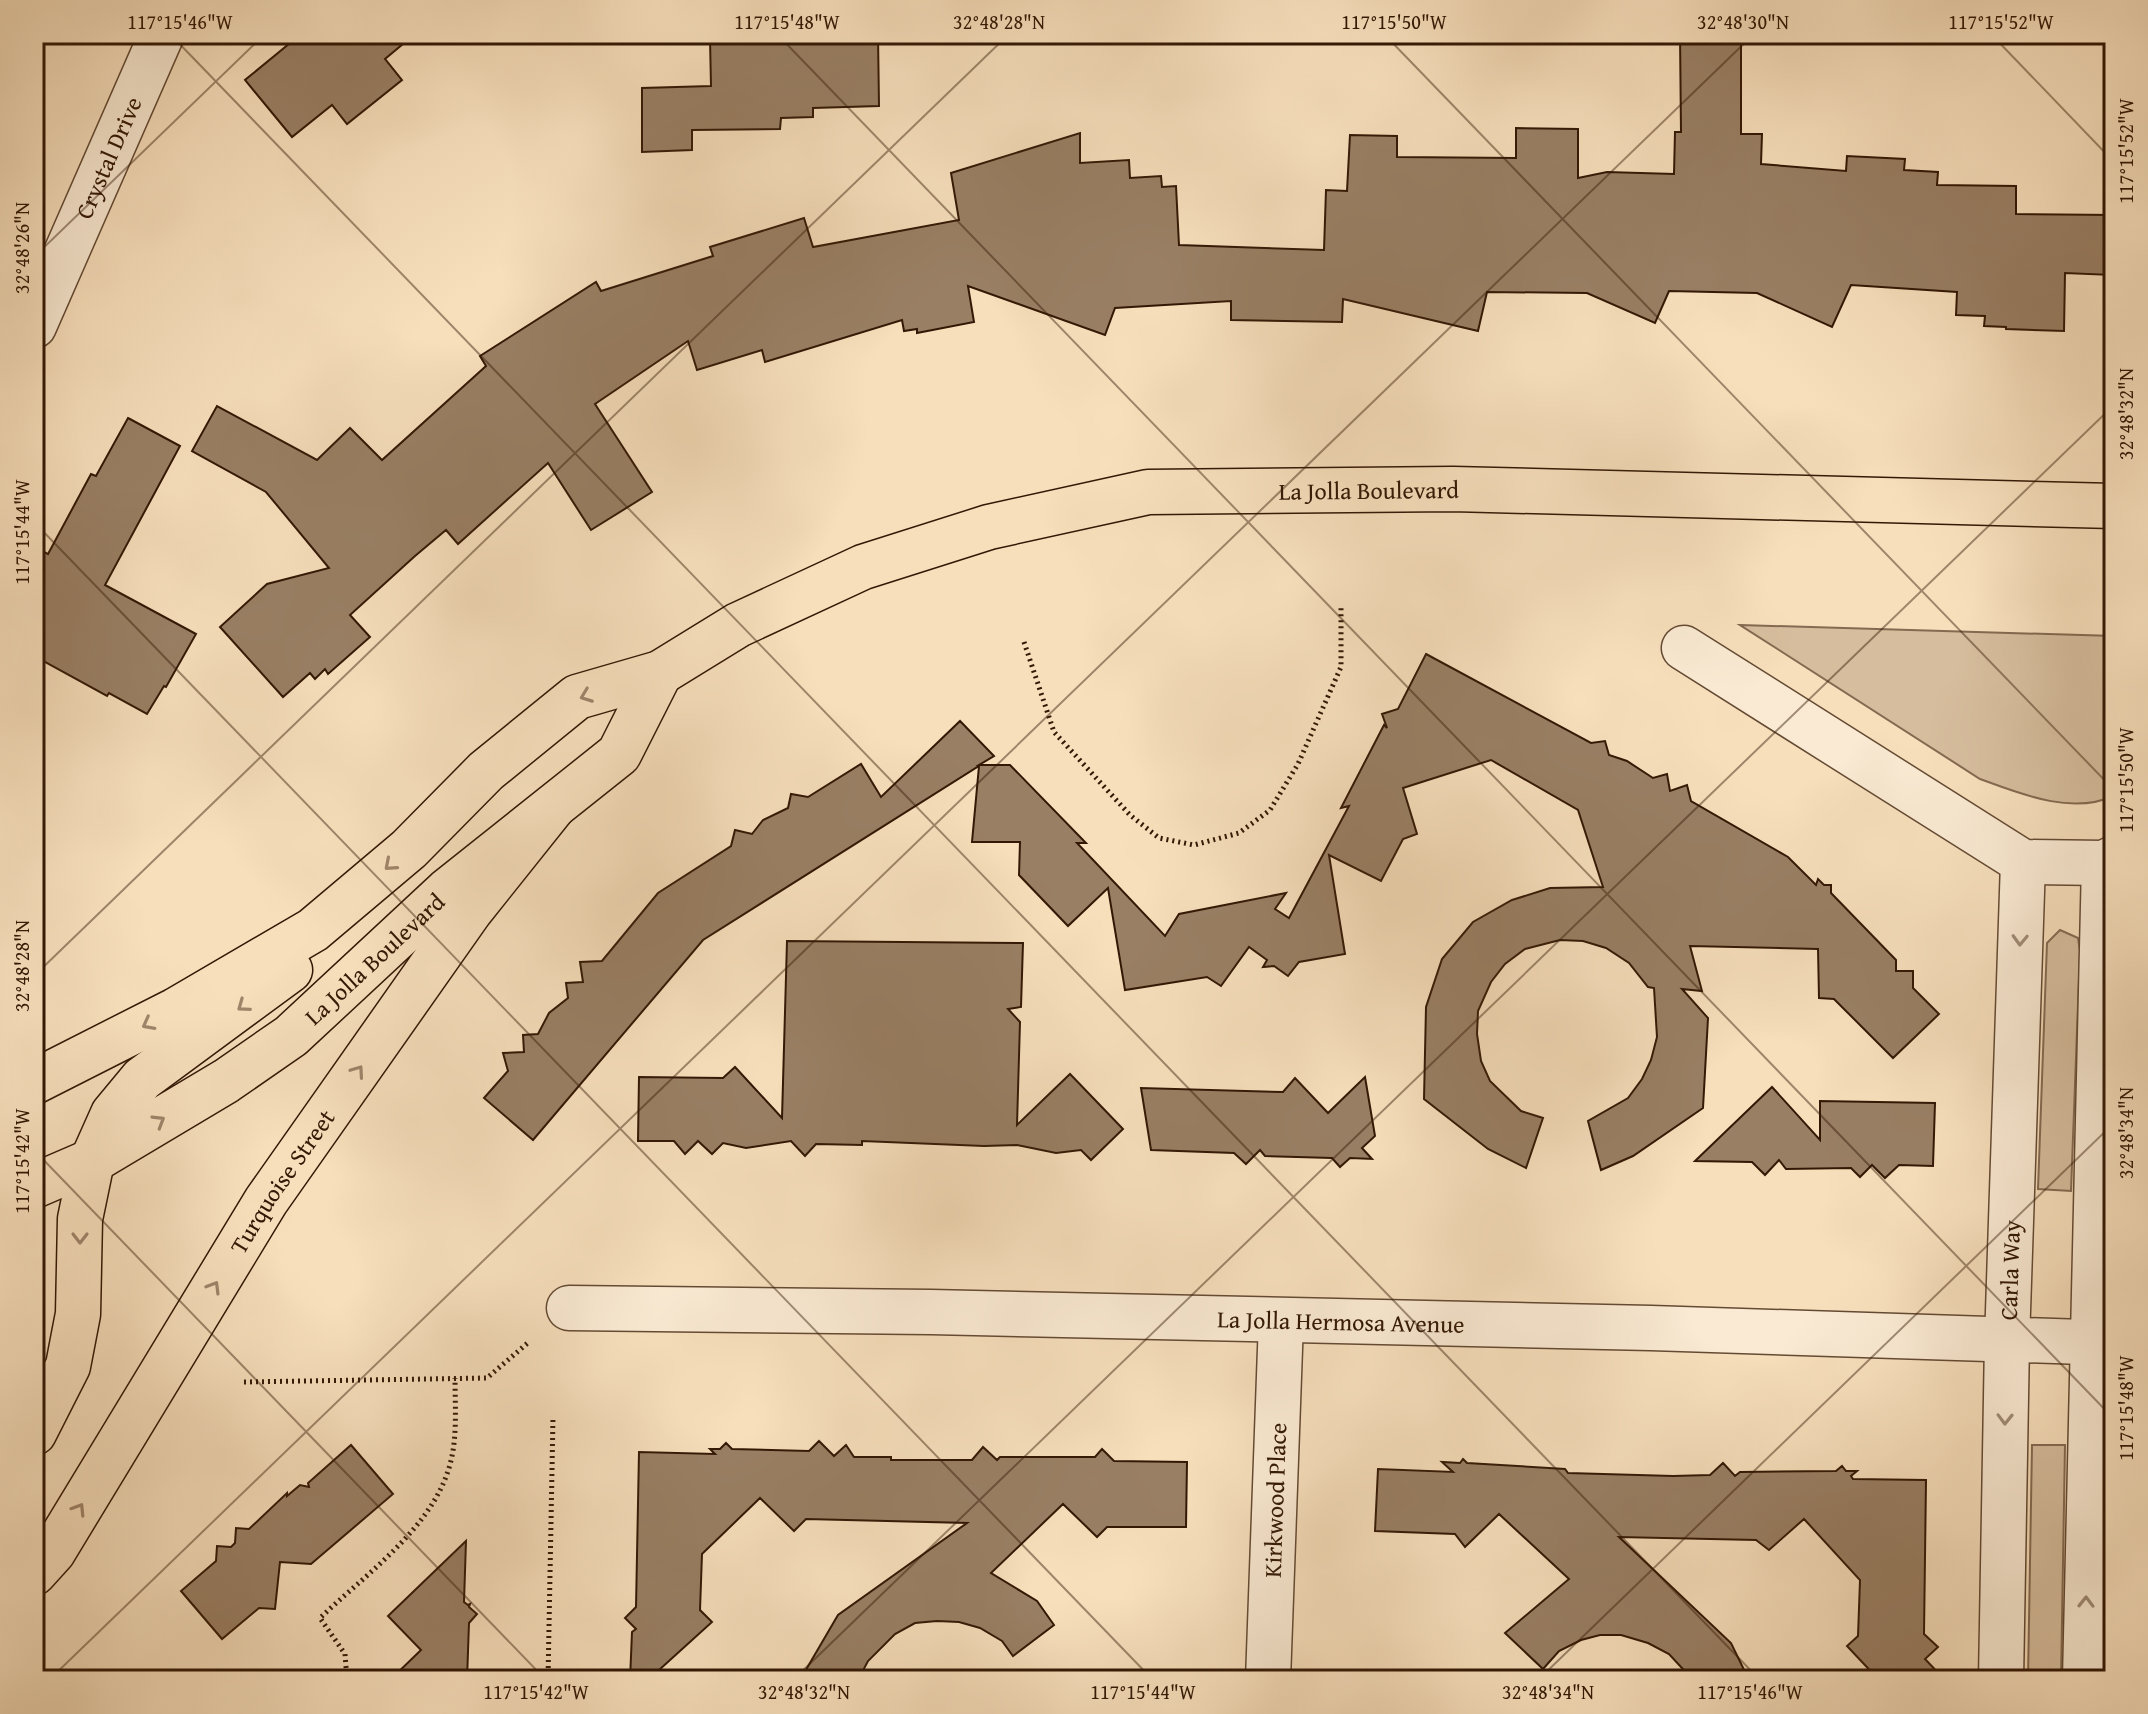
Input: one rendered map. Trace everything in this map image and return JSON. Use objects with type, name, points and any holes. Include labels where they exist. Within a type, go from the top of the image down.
[{"type":"main road","name":"La Jolla Boulevard","points":[[34,1082],[176,1010],[313,930],[409,849],[486,771],[577,697],[660,673],[738,625],[863,567],[989,527],[1148,492],[1453,489],[2114,506]]},
{"type":"main road","name":"La Jolla Boulevard","points":[[34,1186],[92,1161],[226,1081],[291,1036],[447,891],[619,754],[660,673]]},
{"type":"main road","name":"Turquoise Street","points":[[34,1573],[53,1552],[266,1201],[470,911],[553,807]]},
{"type":"main road","points":[[34,1433],[68,1366],[78,1314],[80,1219],[92,1161],[113,1114],[142,1079],[289,973],[313,930]]},
{"type":"street","name":"Crystal Drive","points":[[34,326],[162,34]]},
{"type":"street","points":[[1684,648],[2023,862],[2109,861],[2103,1343],[2085,1680]]},
{"type":"street","name":"Carla Way","points":[[2001,1680],[2007,1341],[2023,862]]},
{"type":"street","name":"La Jolla Hermosa Avenue","points":[[569,1308],[1666,1329],[2103,1343]]},
{"type":"street","name":"Kirkwood Place","points":[[1268,1680],[1281,1321]]},
{"type":"path","points":[[1024,642],[1054,732],[1130,815],[1159,838],[1194,845],[1239,833],[1270,810],[1298,764],[1341,667],[1341,606]]},
{"type":"path","points":[[347,1680],[345,1654],[320,1618],[411,1532],[437,1497],[449,1468],[455,1426],[455,1378]]},
{"type":"path","points":[[244,1382],[487,1378]]},
{"type":"path","points":[[548,1680],[553,1417]]},
{"type":"shaded area","points":[[1740,625],[2114,636],[2114,796],[2098,801],[2064,803],[2029,796],[1980,779]]},
{"type":"shaded area","points":[[2060,930],[2078,938],[2080,951],[2071,1191],[2038,1189],[2047,943]]},
{"type":"shaded area","points":[[2032,1445],[2065,1445],[2061,1680],[2028,1680]]},
{"type":"building","points":[[301,34],[415,34],[385,59],[402,80],[347,124],[332,105],[292,137],[245,80]]},
{"type":"building","points":[[794,34],[878,34],[879,106],[813,108],[813,117],[781,118],[780,129],[692,130],[692,150],[642,152],[642,88],[711,86],[710,39]]},
{"type":"building","points":[[1680,34],[1741,34],[1741,134],[1762,134],[1761,164],[1846,171],[1847,156],[1905,159],[1904,170],[1938,172],[1937,185],[2016,186],[2016,214],[2114,215],[2112,275],[2065,273],[2064,331],[1984,326],[1985,316],[1956,315],[1957,292],[1851,285],[1832,327],[1757,293],[1669,291],[1655,323],[1587,293],[1487,292],[1478,331],[1343,299],[1342,322],[1231,320],[1231,301],[1115,308],[1105,335],[968,286],[974,322],[917,333],[917,329],[904,331],[902,320],[765,362],[762,350],[697,370],[688,341],[595,404],[652,492],[591,530],[548,463],[458,544],[446,530],[415,556],[350,615],[370,637],[328,674],[325,669],[315,679],[310,673],[283,697],[220,627],[267,584],[329,568],[266,492],[192,451],[217,406],[317,460],[350,428],[382,460],[486,366],[480,356],[596,282],[601,291],[713,256],[710,247],[804,218],[813,247],[959,220],[951,173],[1080,133],[1080,163],[1129,160],[1130,178],[1161,176],[1162,187],[1176,186],[1179,245],[1324,250],[1326,190],[1347,191],[1350,135],[1397,136],[1397,157],[1516,158],[1516,128],[1578,129],[1578,178],[1607,172],[1674,174],[1675,132],[1681,132]]},
{"type":"building","points":[[128,418],[180,446],[105,585],[196,634],[147,714],[34,656],[34,546],[48,554],[91,474],[96,476]]},
{"type":"building","points":[[1426,654],[1591,743],[1605,741],[1609,755],[1627,761],[1653,778],[1667,774],[1670,791],[1687,785],[1691,801],[1788,857],[1816,885],[1818,879],[1824,885],[1831,885],[1831,893],[1896,960],[1896,971],[1913,971],[1913,988],[1939,1014],[1893,1058],[1834,999],[1819,998],[1818,949],[1690,946],[1702,991],[1682,989],[1708,1018],[1703,1108],[1633,1156],[1601,1170],[1588,1121],[1628,1098],[1642,1079],[1657,1037],[1654,988],[1648,987],[1629,963],[1606,948],[1583,941],[1560,940],[1525,949],[1505,964],[1491,982],[1478,1011],[1477,1034],[1481,1061],[1490,1081],[1521,1111],[1543,1118],[1526,1168],[1488,1149],[1424,1099],[1426,1007],[1442,959],[1473,922],[1512,900],[1550,888],[1603,887],[1578,810],[1491,760],[1403,788],[1417,834],[1403,839],[1381,881],[1329,855],[1345,954],[1299,962],[1288,976],[1274,966],[1263,967],[1267,960],[1249,947],[1221,986],[1207,977],[1125,990],[1108,888],[1068,926],[1019,875],[1020,842],[972,842],[979,766],[703,940],[533,1140],[484,1098],[508,1071],[503,1053],[524,1052],[523,1035],[538,1034],[549,1013],[568,998],[566,983],[583,982],[580,962],[602,961],[658,893],[731,846],[735,830],[752,834],[763,820],[788,808],[791,794],[808,797],[861,764],[881,797],[960,721],[994,756],[979,765],[1010,765],[1086,843],[1077,843],[1165,936],[1179,914],[1286,893],[1275,909],[1289,918],[1349,806],[1341,808],[1384,725],[1387,728],[1382,714],[1398,709]]},
{"type":"building","points":[[787,941],[1023,943],[1021,1007],[1008,1009],[1020,1022],[1017,1125],[1070,1074],[1123,1129],[1091,1160],[1081,1150],[1056,1153],[1017,1145],[862,1141],[862,1145],[816,1144],[805,1156],[791,1141],[746,1148],[723,1143],[712,1154],[698,1141],[685,1154],[674,1141],[638,1141],[639,1077],[723,1078],[735,1067],[782,1118]]},
{"type":"building","points":[[1365,1077],[1375,1136],[1362,1148],[1372,1159],[1350,1158],[1340,1167],[1332,1158],[1265,1156],[1260,1150],[1246,1164],[1234,1153],[1151,1150],[1141,1088],[1283,1092],[1295,1078],[1328,1113]]},
{"type":"building","points":[[1772,1087],[1820,1140],[1820,1101],[1935,1103],[1933,1166],[1899,1165],[1885,1178],[1872,1165],[1860,1177],[1851,1168],[1786,1169],[1779,1160],[1765,1175],[1752,1162],[1695,1161]]},
{"type":"building","points":[[819,1441],[834,1456],[846,1445],[854,1457],[891,1457],[891,1460],[972,1460],[983,1447],[997,1460],[1000,1457],[1095,1457],[1102,1449],[1114,1461],[1187,1462],[1186,1527],[1107,1527],[1097,1537],[1063,1504],[991,1573],[1037,1601],[1054,1625],[1013,1656],[1002,1641],[980,1628],[959,1622],[915,1623],[895,1634],[868,1661],[858,1680],[800,1680],[838,1615],[967,1523],[806,1519],[794,1531],[760,1498],[702,1554],[700,1610],[712,1622],[648,1680],[630,1680],[632,1632],[636,1629],[625,1618],[636,1607],[639,1452],[715,1454],[710,1449],[720,1449],[726,1443],[732,1449],[809,1451]]},
{"type":"building","points":[[351,1445],[393,1494],[311,1564],[280,1562],[275,1609],[259,1608],[222,1639],[181,1591],[216,1561],[217,1546],[231,1547],[235,1543],[236,1528],[249,1529],[287,1493],[287,1496],[300,1485],[309,1487],[308,1483]]},
{"type":"building","points":[[1463,1459],[1467,1463],[1565,1469],[1568,1473],[1673,1476],[1710,1475],[1723,1463],[1735,1476],[1740,1472],[1836,1471],[1842,1466],[1846,1471],[1857,1471],[1851,1476],[1853,1479],[1926,1480],[1924,1634],[1938,1647],[1925,1659],[1945,1680],[1879,1680],[1847,1646],[1858,1636],[1860,1580],[1804,1519],[1769,1550],[1756,1540],[1619,1537],[1731,1643],[1749,1680],[1693,1680],[1669,1654],[1648,1643],[1621,1635],[1600,1635],[1581,1640],[1559,1651],[1543,1669],[1505,1633],[1569,1579],[1499,1514],[1465,1547],[1455,1534],[1375,1531],[1378,1469],[1453,1472],[1442,1462],[1460,1463]]},
{"type":"building","points":[[466,1541],[464,1602],[470,1604],[469,1607],[477,1614],[469,1623],[467,1680],[390,1680],[421,1650],[388,1616]]}]
